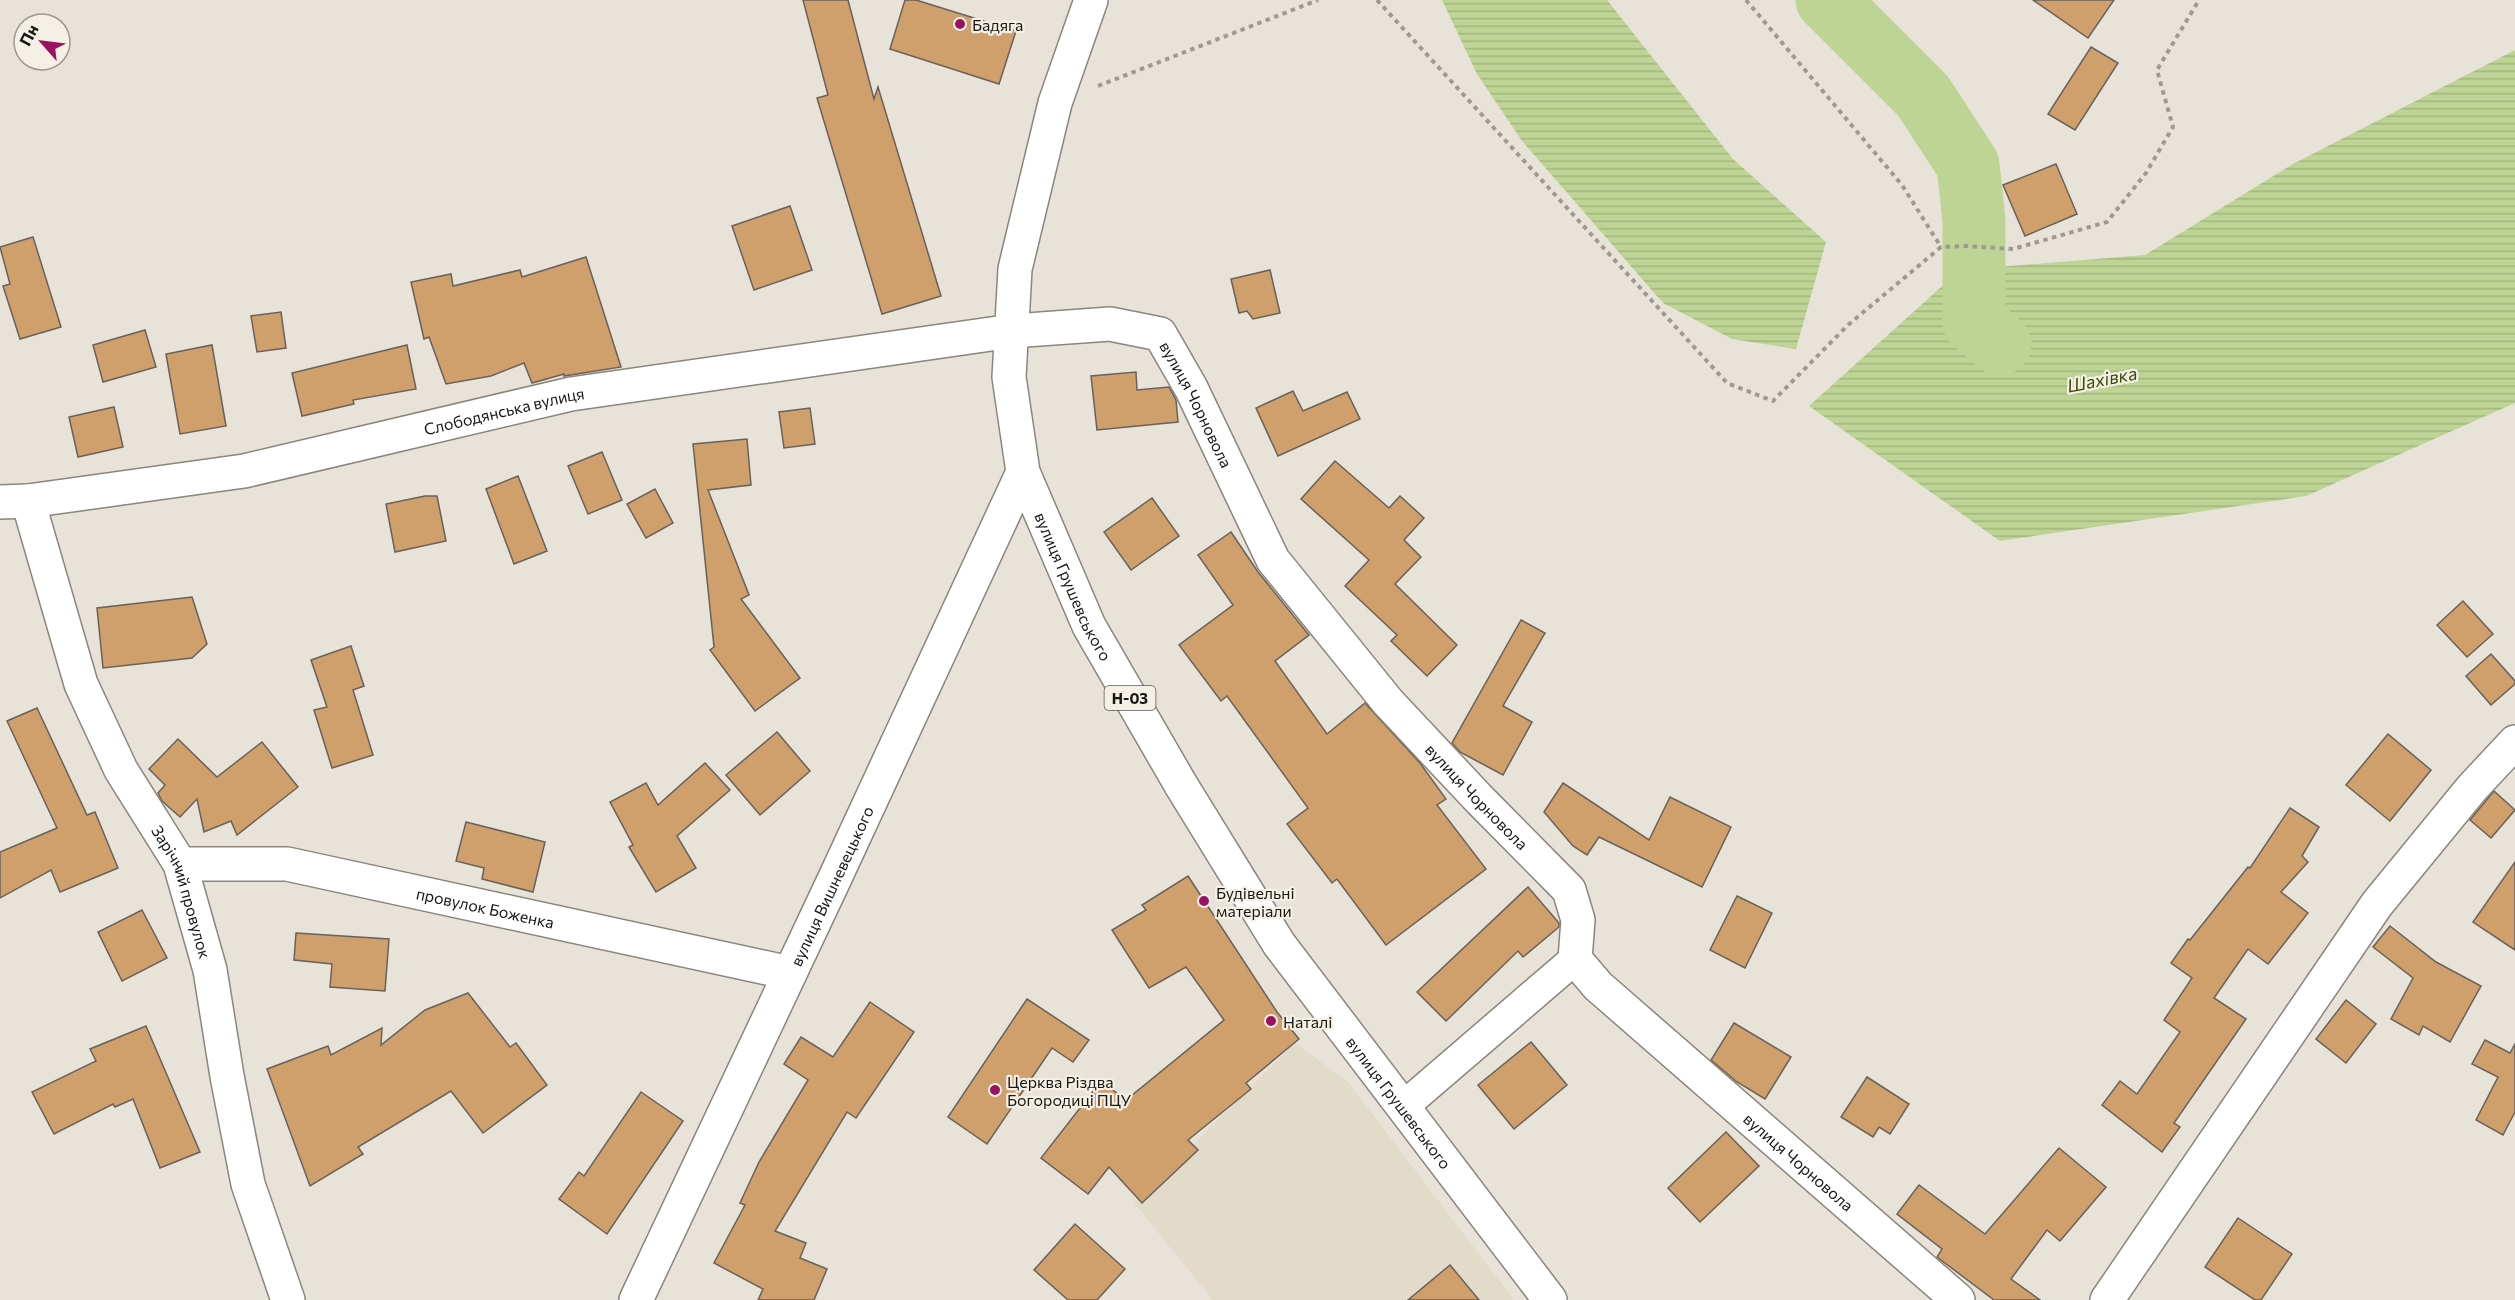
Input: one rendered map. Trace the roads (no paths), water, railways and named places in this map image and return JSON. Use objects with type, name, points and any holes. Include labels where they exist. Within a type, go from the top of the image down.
[{"type":"street","name":"вулиця Грушевського","points":[[1091,0],[1056,103],[1015,269],[1009,377],[1023,472],[1089,626],[1181,785],[1279,944],[1550,1300]]},
{"type":"street","name":"вулиця Чорновола","points":[[1012,331],[1110,324],[1160,334],[1191,388],[1273,560],[1388,702],[1569,890],[1578,920],[1575,959],[1598,986],[1958,1300]]},
{"type":"street","name":"Слободянська вулиця","points":[[14,502],[244,471],[571,394],[1012,331]]},
{"type":"street","name":"вулиця Вишневецького","points":[[636,1300],[1023,472]]},
{"type":"street","name":"Зарічний провулок","points":[[14,502],[81,684],[121,770],[180,864],[210,970],[226,1076],[248,1184],[288,1300]]},
{"type":"street","points":[[2107,1300],[2377,904],[2472,788],[2515,742]]},
{"type":"street","name":"провулок Боженка","points":[[180,864],[287,864],[790,973]]},
{"type":"street","points":[[1404,1106],[1575,959]]},
{"type":"water","points":[[1442,0],[1607,0],[1733,159],[1826,242],[1796,349],[1732,339],[1663,303],[1522,141],[1477,74]]},
{"type":"water","points":[[2515,50],[2515,403],[2306,496],[2000,541],[1809,406],[1960,270],[2145,255],[2293,164]]},
{"type":"waterway","name":"Шахівка","points":[[1827,0],[1923,96],[1968,165],[1974,220],[1974,322],[2000,344]]},
{"type":"place","name":"Бадяга","points":[[960,24]]},
{"type":"place","name":"Будівельні матеріали","points":[[1204,901]]},
{"type":"place","name":"Наталі","points":[[1271,1021]]},
{"type":"place","name":"Церква Різдва Богородиці ПЦУ","points":[[995,1090]]}]
